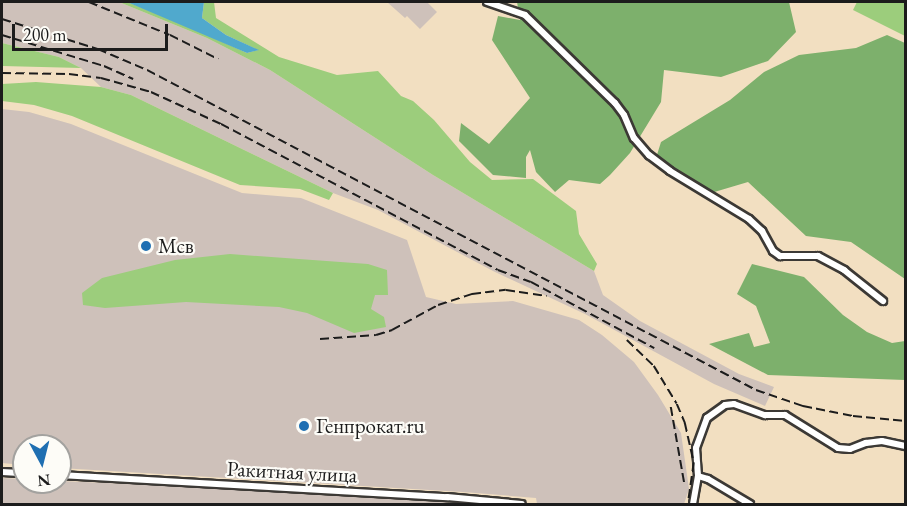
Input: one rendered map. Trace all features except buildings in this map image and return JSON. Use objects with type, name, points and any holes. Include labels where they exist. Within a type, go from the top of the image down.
[{"type":"street","points":[[487,2],[525,15],[615,103],[624,115],[634,138],[649,155],[670,171],[749,219],[762,231],[773,251],[780,256],[818,256],[843,270],[883,301]]},
{"type":"street","points":[[693,504],[698,476],[696,448],[707,418],[725,405],[734,404],[765,415],[785,415],[838,448],[850,449],[866,443],[882,441],[906,446]]},
{"type":"street","name":"Ракитная улица","points":[[72,476],[447,497],[522,504]]},
{"type":"street","points":[[698,476],[708,479],[750,504]]},
{"type":"shaded area","points":[[2,2],[119,2],[207,38],[270,70],[433,175],[594,271],[603,295],[640,321],[739,374],[774,387],[765,406],[714,384],[585,314],[493,271],[378,210],[333,193],[131,95],[101,87],[81,68],[59,57],[2,43]]},
{"type":"shaded area","points":[[387,2],[427,2],[437,12],[420,29],[407,16],[405,18]]},
{"type":"shaded area","points":[[2,109],[29,112],[71,124],[242,193],[301,198],[407,240],[426,297],[456,304],[513,301],[579,320],[602,335],[634,362],[658,395],[681,433],[689,489],[684,504],[537,504],[536,498],[463,492],[72,469],[72,434],[12,434],[12,464],[2,463]]},
{"type":"shaded area","points":[[2,478],[12,478],[12,494],[72,494],[72,482],[474,504],[2,504]]},
{"type":"green space","points":[[119,2],[127,2],[174,20],[247,53],[258,50],[226,35],[202,18],[204,2],[214,2],[216,18],[279,57],[337,75],[378,71],[401,96],[413,101],[434,120],[470,162],[492,180],[533,179],[576,211],[579,234],[597,264],[594,271],[433,175],[270,70],[207,38]]},
{"type":"green space","points":[[517,2],[789,2],[796,32],[768,61],[721,77],[664,70],[661,102],[630,153],[600,184],[569,180],[555,192],[536,172],[530,150],[526,157],[526,178],[493,175],[459,141],[461,123],[489,144],[530,98],[492,40],[498,16],[520,20]]},
{"type":"green space","points":[[857,2],[905,2],[905,36],[853,10]]},
{"type":"green space","points":[[887,35],[905,43],[905,279],[851,242],[806,236],[748,182],[711,193],[656,158],[661,142],[730,100],[764,72],[799,55],[856,48]]},
{"type":"green space","points":[[2,43],[59,57],[81,68],[2,66]]},
{"type":"green space","points":[[36,82],[101,87],[131,95],[333,193],[329,200],[300,189],[240,185],[72,116],[34,105],[2,101],[2,84]]},
{"type":"green space","points":[[230,254],[368,264],[387,270],[388,295],[375,295],[371,309],[384,317],[386,327],[354,333],[307,313],[279,307],[186,302],[105,308],[83,305],[82,293],[102,278],[175,260]]},
{"type":"green space","points":[[752,264],[804,277],[843,315],[867,332],[892,343],[905,341],[905,380],[768,375],[709,344],[749,333],[754,347],[770,343],[756,306],[737,294]]},
{"type":"water","points":[[127,2],[204,2],[202,18],[226,35],[259,50],[247,53]]},
{"type":"railway","points":[[89,2],[170,35],[218,59]]},
{"type":"railway","points":[[2,19],[98,49],[147,70],[756,390],[803,406],[853,416],[906,421]]},
{"type":"railway","points":[[2,35],[104,66],[133,79]]},
{"type":"railway","points":[[2,73],[69,74],[101,78],[151,92],[221,124],[498,270],[531,282],[654,348]]},
{"type":"railway","points":[[320,339],[376,335],[392,330],[438,305],[472,294],[506,290],[547,296]]},
{"type":"railway","points":[[627,340],[654,366],[677,404],[685,423],[694,463],[688,504]]},
{"type":"railway","points":[[671,407],[685,486]]},
{"type":"place","name":"Мсв","points":[[146,246]]},
{"type":"place","name":"Генпрокат.ru","points":[[304,426]]}]
